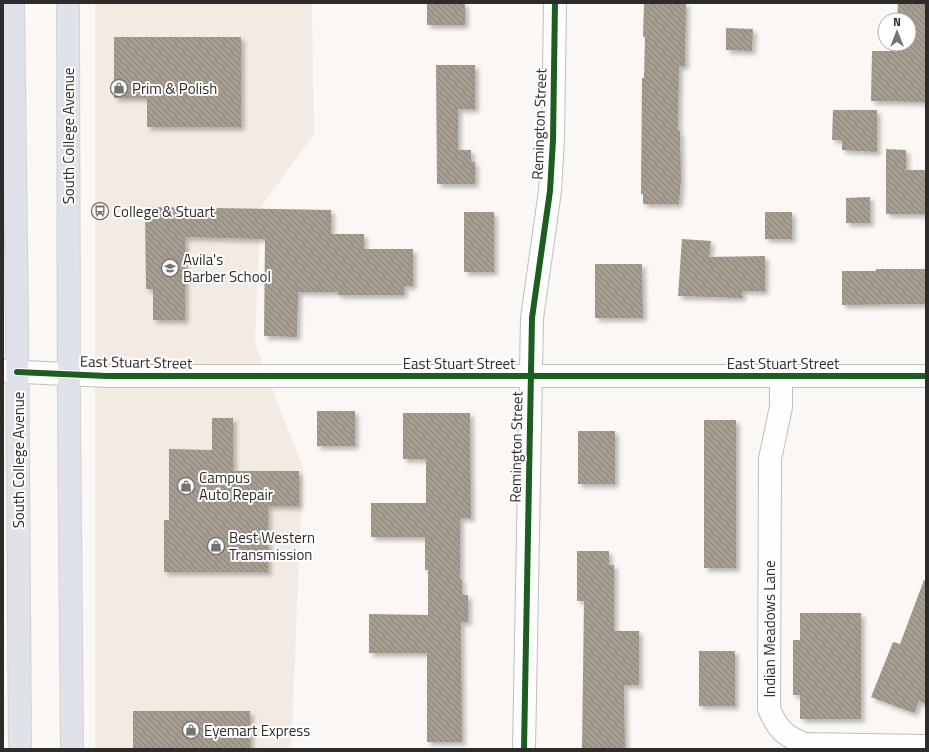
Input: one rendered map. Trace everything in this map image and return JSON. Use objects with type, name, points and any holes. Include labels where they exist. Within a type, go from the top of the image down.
[{"type":"highway","name":"South College Avenue","points":[[12,3],[10,372],[20,749]]},
{"type":"highway","name":"South College Avenue","points":[[68,3],[72,749]]},
{"type":"street","name":"Remington Street","points":[[524,749],[532,318],[550,191],[553,140],[555,3]]},
{"type":"street","name":"East Stuart Street","points":[[10,372],[107,376],[926,376]]},
{"type":"street","name":"Indian Meadows Lane","points":[[781,376],[781,407],[770,459],[769,709],[776,726],[789,738],[804,744],[926,746]]},
{"type":"shaded area","points":[[95,3],[312,3],[314,134],[261,207],[255,344],[303,468],[291,749],[95,749]]},
{"type":"building","points":[[427,3],[465,3],[465,25],[427,25]]},
{"type":"building","points":[[644,3],[686,3],[685,66],[679,66],[678,131],[680,131],[681,180],[679,204],[643,204],[643,194],[641,194],[642,78],[644,78],[645,37],[643,37]]},
{"type":"building","points":[[898,3],[926,3],[926,102],[871,101],[872,51],[917,52],[917,12],[897,12]]},
{"type":"building","points":[[726,28],[753,29],[752,51],[726,50]]},
{"type":"building","points":[[114,37],[241,37],[241,127],[147,127],[147,98],[114,98]]},
{"type":"building","points":[[436,65],[475,65],[475,109],[458,109],[458,150],[471,150],[471,161],[475,162],[475,184],[437,184]]},
{"type":"building","points":[[833,110],[877,110],[877,152],[842,150],[842,140],[832,140]]},
{"type":"building","points":[[886,149],[906,150],[906,170],[926,170],[926,214],[886,214]]},
{"type":"building","points":[[870,197],[870,223],[846,223],[846,198]]},
{"type":"building","points":[[145,207],[331,210],[331,234],[364,234],[364,249],[413,249],[413,286],[404,286],[404,295],[338,295],[338,292],[298,292],[297,337],[264,336],[265,239],[185,237],[185,320],[153,320],[153,289],[146,289]]},
{"type":"building","points":[[464,212],[494,212],[494,272],[464,272]]},
{"type":"building","points":[[765,212],[792,212],[792,239],[765,239]]},
{"type":"building","points":[[682,239],[711,241],[709,257],[765,256],[765,291],[742,291],[742,298],[678,296]]},
{"type":"building","points":[[595,264],[642,264],[643,318],[595,318]]},
{"type":"building","points":[[876,269],[926,269],[926,304],[842,305],[842,271],[876,271]]},
{"type":"building","points":[[317,411],[355,411],[355,446],[317,446]]},
{"type":"building","points":[[403,413],[470,413],[471,518],[460,518],[460,580],[462,580],[462,595],[468,595],[468,622],[461,622],[462,742],[427,742],[427,653],[369,653],[369,614],[428,615],[428,570],[425,570],[425,537],[371,537],[371,503],[426,503],[426,459],[403,459]]},
{"type":"building","points":[[212,418],[233,418],[233,471],[299,471],[299,506],[268,506],[268,572],[164,572],[164,520],[169,520],[169,449],[212,450]]},
{"type":"building","points":[[704,420],[736,420],[736,568],[704,568]]},
{"type":"building","points":[[578,431],[615,431],[615,484],[578,484]]},
{"type":"building","points":[[577,551],[609,551],[609,565],[614,565],[614,631],[639,631],[639,685],[624,685],[625,749],[582,749],[584,601],[577,601]]},
{"type":"building","points":[[924,580],[926,581],[926,704],[919,701],[914,713],[871,697],[893,642],[900,644]]},
{"type":"building","points":[[800,613],[861,613],[861,719],[800,719],[800,695],[793,695],[793,640],[800,640]]},
{"type":"building","points":[[699,651],[735,651],[735,706],[699,706]]},
{"type":"building","name":"Eyemart Express","points":[[133,711],[250,711],[250,749],[133,749]]},
{"type":"cycle path","points":[[524,749],[532,318],[550,191],[553,140],[555,3]]},
{"type":"cycle path","points":[[17,372],[107,376],[926,376]]},
{"type":"place","name":"Prim & Polish","points":[[119,88]]},
{"type":"place","name":"College & Stuart","points":[[100,211]]},
{"type":"place","name":"Avila's Barber School","points":[[170,268]]},
{"type":"place","name":"Campus Auto Repair","points":[[186,486]]},
{"type":"place","name":"Best Western Transmission","points":[[216,546]]},
{"type":"place","name":"Eyemart Express","points":[[191,730]]}]
